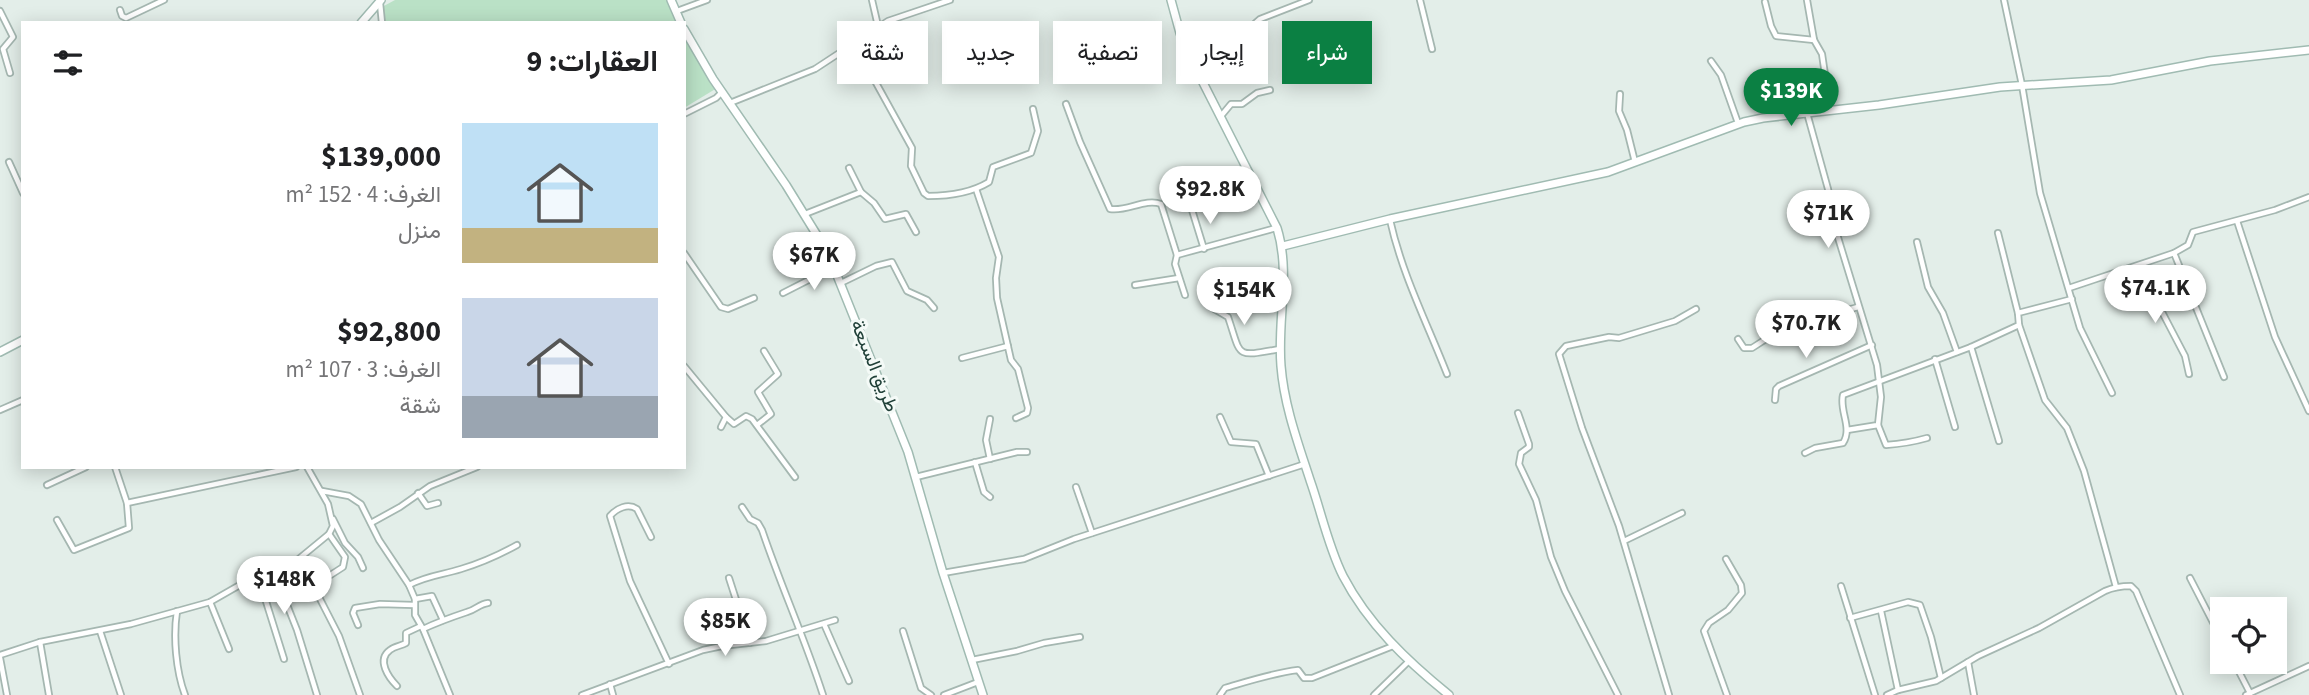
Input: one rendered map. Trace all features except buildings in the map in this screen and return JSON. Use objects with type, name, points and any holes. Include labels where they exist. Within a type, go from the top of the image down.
[{"type":"street","points":[[120,10],[126,18],[164,0]]},
{"type":"street","points":[[671,0],[680,21]]},
{"type":"street","points":[[676,11],[707,0]]},
{"type":"street","points":[[872,0],[876,21]]},
{"type":"street","points":[[891,21],[950,0]]},
{"type":"street","points":[[1171,0],[1177,21]]},
{"type":"street","points":[[1258,21],[1278,10],[1309,0]]},
{"type":"street","points":[[1420,0],[1432,49]]},
{"type":"street","points":[[1807,0],[1814,40],[1822,54],[1830,109]]},
{"type":"street","points":[[2004,0],[2022,85],[2040,193],[2080,328],[2112,393]]},
{"type":"street","points":[[362,21],[377,1]]},
{"type":"street","points":[[377,1],[382,21]]},
{"type":"street","points":[[1765,2],[1770,26],[1776,36],[1814,40]]},
{"type":"street","points":[[0,11],[13,37],[2,49],[10,73]]},
{"type":"street","name":"طريق السبعة","points":[[686,32],[729,104],[828,253],[916,477],[943,573],[983,695]]},
{"type":"street","points":[[1283,246],[1390,219],[1575,181],[1635,163],[1738,124],[1807,112],[2022,85],[2111,80],[2210,61],[2309,50]]},
{"type":"street","points":[[729,104],[815,69],[837,54]]},
{"type":"street","points":[[1711,61],[1721,75],[1738,124]]},
{"type":"street","points":[[877,84],[912,148],[911,166],[928,196],[976,189],[989,181],[993,167],[1031,153],[1038,131],[1032,109]]},
{"type":"street","points":[[1204,84],[1277,228],[1283,246],[1280,349],[1284,395],[1329,540],[1344,577],[1374,623],[1393,646],[1449,695]]},
{"type":"street","points":[[1220,117],[1231,104],[1242,104],[1257,93],[1270,90]]},
{"type":"street","points":[[686,113],[716,98],[722,92]]},
{"type":"street","points":[[1620,93],[1619,111],[1635,163]]},
{"type":"street","points":[[1066,104],[1110,209],[1125,209],[1152,202],[1161,204],[1177,255],[1175,264],[1185,295]]},
{"type":"street","points":[[1807,112],[1836,230],[1872,345],[1880,380],[1878,425],[1885,446],[1927,438]]},
{"type":"street","points":[[9,162],[21,189]]},
{"type":"street","points":[[849,168],[861,192],[874,203],[885,219],[906,214],[916,232]]},
{"type":"street","points":[[976,189],[999,257],[997,298],[1011,360],[1018,369],[1028,410],[1016,418]]},
{"type":"street","points":[[805,215],[861,192]]},
{"type":"street","points":[[2069,288],[2174,253],[2188,245],[2193,232],[2308,199]]},
{"type":"street","points":[[1192,210],[1204,249]]},
{"type":"street","points":[[1390,219],[1402,265],[1447,374]]},
{"type":"street","points":[[2237,221],[2275,337],[2309,411]]},
{"type":"street","points":[[1177,255],[1277,228]]},
{"type":"street","points":[[1998,233],[2019,324],[2045,400],[2067,428],[2084,471],[2116,587]]},
{"type":"street","points":[[1917,242],[1928,287],[1936,298],[1957,352]]},
{"type":"street","points":[[785,253],[792,264],[828,253]]},
{"type":"street","points":[[2174,253],[2224,377]]},
{"type":"street","points":[[686,256],[721,307],[728,309],[754,298]]},
{"type":"street","points":[[841,283],[876,266],[892,262],[907,291],[929,302],[934,308]]},
{"type":"street","points":[[2138,266],[2185,356],[2189,374]]},
{"type":"street","points":[[783,293],[834,267]]},
{"type":"street","points":[[1135,285],[1179,278]]},
{"type":"street","points":[[2018,313],[2072,299]]},
{"type":"street","points":[[1211,307],[1227,317],[1240,351],[1248,354],[1280,349]]},
{"type":"street","points":[[1738,339],[1744,348],[1752,348],[1783,328],[1858,307]]},
{"type":"street","points":[[1669,695],[1624,541],[1582,428],[1559,354],[1566,346],[1609,337],[1619,338],[1667,324],[1696,309]]},
{"type":"street","points":[[1805,453],[1815,448],[1843,443],[1847,430],[1842,397],[1851,391],[1957,352],[2019,324]]},
{"type":"street","points":[[0,352],[21,341]]},
{"type":"street","points":[[1775,400],[1779,386],[1872,345]]},
{"type":"street","points":[[962,358],[1008,346]]},
{"type":"street","points":[[1971,346],[1999,440]]},
{"type":"street","points":[[757,425],[771,414],[758,393],[760,388],[778,374],[764,351]]},
{"type":"street","points":[[1935,359],[1955,427]]},
{"type":"street","points":[[686,368],[734,424],[749,416],[795,477]]},
{"type":"street","points":[[0,410],[21,401]]},
{"type":"street","points":[[1518,413],[1529,444],[1521,453],[1519,464],[1536,500],[1551,557],[1565,591],[1618,695]]},
{"type":"street","points":[[722,426],[726,417]]},
{"type":"street","points":[[1220,417],[1231,442],[1256,444],[1269,476]]},
{"type":"street","points":[[990,419],[986,440],[990,459]]},
{"type":"street","points":[[1847,430],[1878,425]]},
{"type":"street","points":[[916,477],[1027,452]]},
{"type":"street","points":[[975,462],[984,492],[990,497]]},
{"type":"street","points":[[943,573],[1024,559],[1093,533],[1305,464]]},
{"type":"street","points":[[47,485],[82,469]]},
{"type":"street","points":[[57,520],[71,548],[76,551],[129,528],[127,503],[116,469]]},
{"type":"street","points":[[127,503],[287,469]]},
{"type":"street","points":[[308,469],[332,517],[363,568]]},
{"type":"street","points":[[371,523],[443,479],[471,469]]},
{"type":"street","points":[[1076,487],[1093,533]]},
{"type":"street","points":[[321,491],[356,499],[409,585],[415,615],[450,695]]},
{"type":"street","points":[[418,493],[427,506],[438,503]]},
{"type":"street","points":[[651,537],[637,509],[632,506],[627,505],[610,516],[630,581],[670,664]]},
{"type":"street","points":[[742,507],[762,530],[813,661],[823,695]]},
{"type":"street","points":[[1624,541],[1682,513]]},
{"type":"street","points":[[7,695],[0,657],[40,642],[100,631],[210,602],[238,586],[295,562],[329,534],[332,517]]},
{"type":"street","points":[[329,534],[345,557]]},
{"type":"street","points":[[409,585],[437,573],[458,570],[484,561],[517,545]]},
{"type":"street","points":[[312,587],[343,567],[350,549]]},
{"type":"street","points":[[1726,559],[1741,585],[1742,593],[1728,610],[1709,623],[1704,631],[1727,695]]},
{"type":"street","points":[[295,562],[340,636],[359,695]]},
{"type":"street","points":[[274,572],[297,630],[317,695]]},
{"type":"street","points":[[729,578],[750,643]]},
{"type":"street","points":[[2190,578],[2210,617]]},
{"type":"street","points":[[259,579],[284,659]]},
{"type":"street","points":[[1841,586],[1875,695]]},
{"type":"street","points":[[1887,695],[1941,678],[2116,587],[2131,586],[2136,591],[2180,695]]},
{"type":"street","points":[[358,625],[353,613],[355,608],[414,602],[432,596],[443,620]]},
{"type":"street","points":[[210,602],[229,649]]},
{"type":"street","points":[[1850,618],[1908,602],[1920,605],[1941,678]]},
{"type":"street","points":[[397,686],[385,670],[385,656],[388,650],[406,643],[406,633],[472,611],[479,604],[488,603]]},
{"type":"street","points":[[177,611],[178,663],[185,695]]},
{"type":"street","points":[[1881,611],[1898,690]]},
{"type":"street","points":[[582,695],[713,648],[766,642],[835,621]]},
{"type":"street","points":[[824,624],[849,681]]},
{"type":"street","points":[[100,631],[121,695]]},
{"type":"street","points":[[903,631],[921,688],[931,695]]},
{"type":"street","points":[[971,660],[1080,637]]},
{"type":"street","points":[[40,642],[50,695]]},
{"type":"street","points":[[1220,695],[1225,688],[1276,673],[1298,670],[1304,678],[1312,678],[1393,646]]},
{"type":"street","points":[[1374,695],[1409,661]]},
{"type":"street","points":[[1968,662],[1974,695]]},
{"type":"street","points":[[2240,674],[2251,694],[2309,666]]},
{"type":"street","points":[[944,695],[978,682]]},
{"type":"street","points":[[610,684],[613,695]]},
{"type":"green space","points":[[395,0],[670,0],[679,21],[384,21],[382,7]]},
{"type":"green space","points":[[686,34],[717,88],[686,107]]}]
